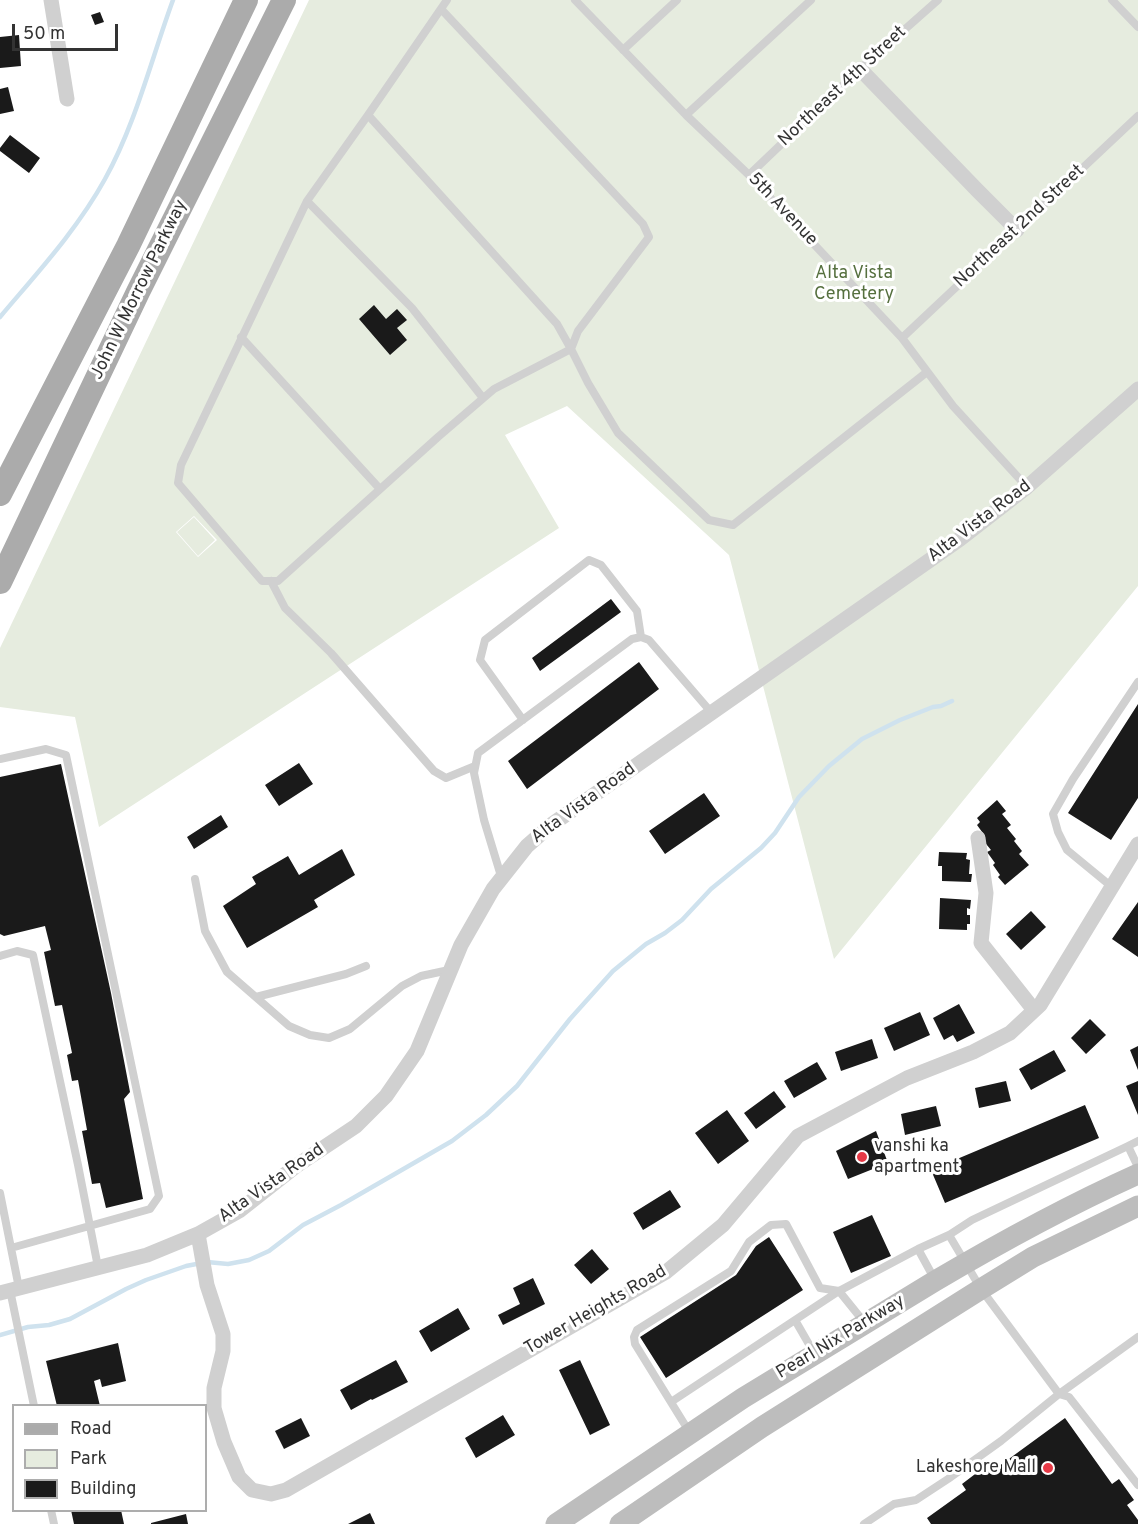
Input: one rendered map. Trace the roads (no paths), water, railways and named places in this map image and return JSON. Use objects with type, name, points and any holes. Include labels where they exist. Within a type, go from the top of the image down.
[{"type":"main road","name":"John W Morrow Parkway","points":[[0,494],[128,246],[246,0]]},
{"type":"main road","name":"John W Morrow Parkway","points":[[0,582],[138,292],[284,0]]},
{"type":"main road","name":"Pearl Nix Parkway","points":[[556,1524],[743,1398],[865,1323],[965,1263],[1099,1191],[1138,1174]]},
{"type":"main road","name":"Pearl Nix Parkway","points":[[620,1524],[762,1427],[1033,1257],[1138,1206]]},
{"type":"street","points":[[51,0],[67,99]]},
{"type":"street","points":[[860,69],[1017,230]]},
{"type":"street","name":"Alta Vista Road","points":[[10,1290],[147,1255],[198,1234],[239,1211],[296,1166],[356,1126],[387,1096],[417,1052],[461,945],[493,889],[527,846],[551,825],[960,539],[1027,487],[1138,389]]},
{"type":"street","points":[[978,838],[986,893],[981,943],[1034,1010]]},
{"type":"street","name":"Tower Heights Road","points":[[198,1234],[207,1285],[222,1334],[223,1351],[214,1389],[214,1408],[224,1442],[239,1477],[252,1490],[271,1494],[286,1491],[666,1272],[723,1225],[798,1136],[907,1078],[973,1052],[1010,1033],[1040,1005],[1138,844]]},
{"type":"lane","points":[[441,9],[643,224],[649,237],[578,331],[571,349],[494,389],[278,581],[262,581],[178,483],[181,465],[307,201],[447,0]]},
{"type":"lane","name":"5th Avenue","points":[[575,0],[686,116],[749,175],[902,338],[953,406],[1027,487]]},
{"type":"lane","points":[[622,50],[677,0]]},
{"type":"lane","points":[[686,116],[811,0]]},
{"type":"lane","name":"Northeast 4th Street","points":[[749,175],[860,69],[938,0]]},
{"type":"lane","points":[[1112,0],[1138,27]]},
{"type":"lane","points":[[368,115],[557,324],[618,433],[709,520],[733,525],[927,372]]},
{"type":"lane","name":"Northeast 2nd Street","points":[[902,338],[1138,116]]},
{"type":"lane","points":[[307,201],[412,308],[483,398]]},
{"type":"lane","points":[[241,336],[380,489]]},
{"type":"lane","points":[[523,720],[480,660],[485,640],[589,560],[601,565],[638,611],[641,637]]},
{"type":"lane","points":[[272,581],[285,608],[331,653],[434,771],[446,778],[475,766]]},
{"type":"lane","points":[[502,878],[484,820],[474,773],[478,753],[632,639],[641,637],[649,640],[711,712]]},
{"type":"lane","points":[[1112,887],[1067,850],[1058,832],[1053,814],[1073,779],[1138,682]]},
{"type":"lane","points":[[0,759],[46,749],[66,755],[159,1196],[150,1209],[11,1248]]},
{"type":"lane","points":[[195,879],[205,931],[227,972],[289,1026],[310,1035],[329,1038],[350,1029],[402,986],[421,976],[451,970]]},
{"type":"lane","points":[[0,956],[17,951],[33,955],[98,1267]]},
{"type":"lane","points":[[256,997],[346,974],[366,966]]},
{"type":"lane","points":[[671,1402],[839,1291],[949,1235],[972,1220],[1138,1142]]},
{"type":"lane","points":[[1128,1146],[1138,1167]]},
{"type":"lane","points":[[0,1193],[11,1248],[10,1290],[34,1404]]},
{"type":"lane","points":[[691,1433],[635,1344],[634,1337],[638,1330],[731,1272],[749,1242],[771,1225],[786,1224],[820,1288],[839,1291],[865,1323]]},
{"type":"lane","points":[[949,1235],[981,1289],[1059,1394],[1069,1397],[1138,1485]]},
{"type":"lane","points":[[918,1249],[935,1281]]},
{"type":"lane","points":[[795,1320],[815,1354]]},
{"type":"lane","points":[[864,1524],[894,1504],[916,1500],[948,1479],[1138,1337]]},
{"type":"waterway","points":[[0,317],[82,216],[105,179],[126,136],[173,0]]},
{"type":"waterway","points":[[0,1335],[70,1319],[126,1289],[186,1266],[207,1262],[228,1264],[249,1260],[269,1251],[303,1225],[452,1141],[486,1115],[517,1086],[570,1019],[613,971],[646,944],[682,920],[711,889],[761,848],[775,833],[799,797],[829,766],[862,739],[900,720],[952,701]]},
{"type":"place","name":"vanshi ka apartment","points":[[862,1157]]},
{"type":"place","name":"Lakeshore Mall","points":[[1048,1468]]},
{"type":"park label","name":"Alta Vista Cemetery","points":[[854,284]]}]
